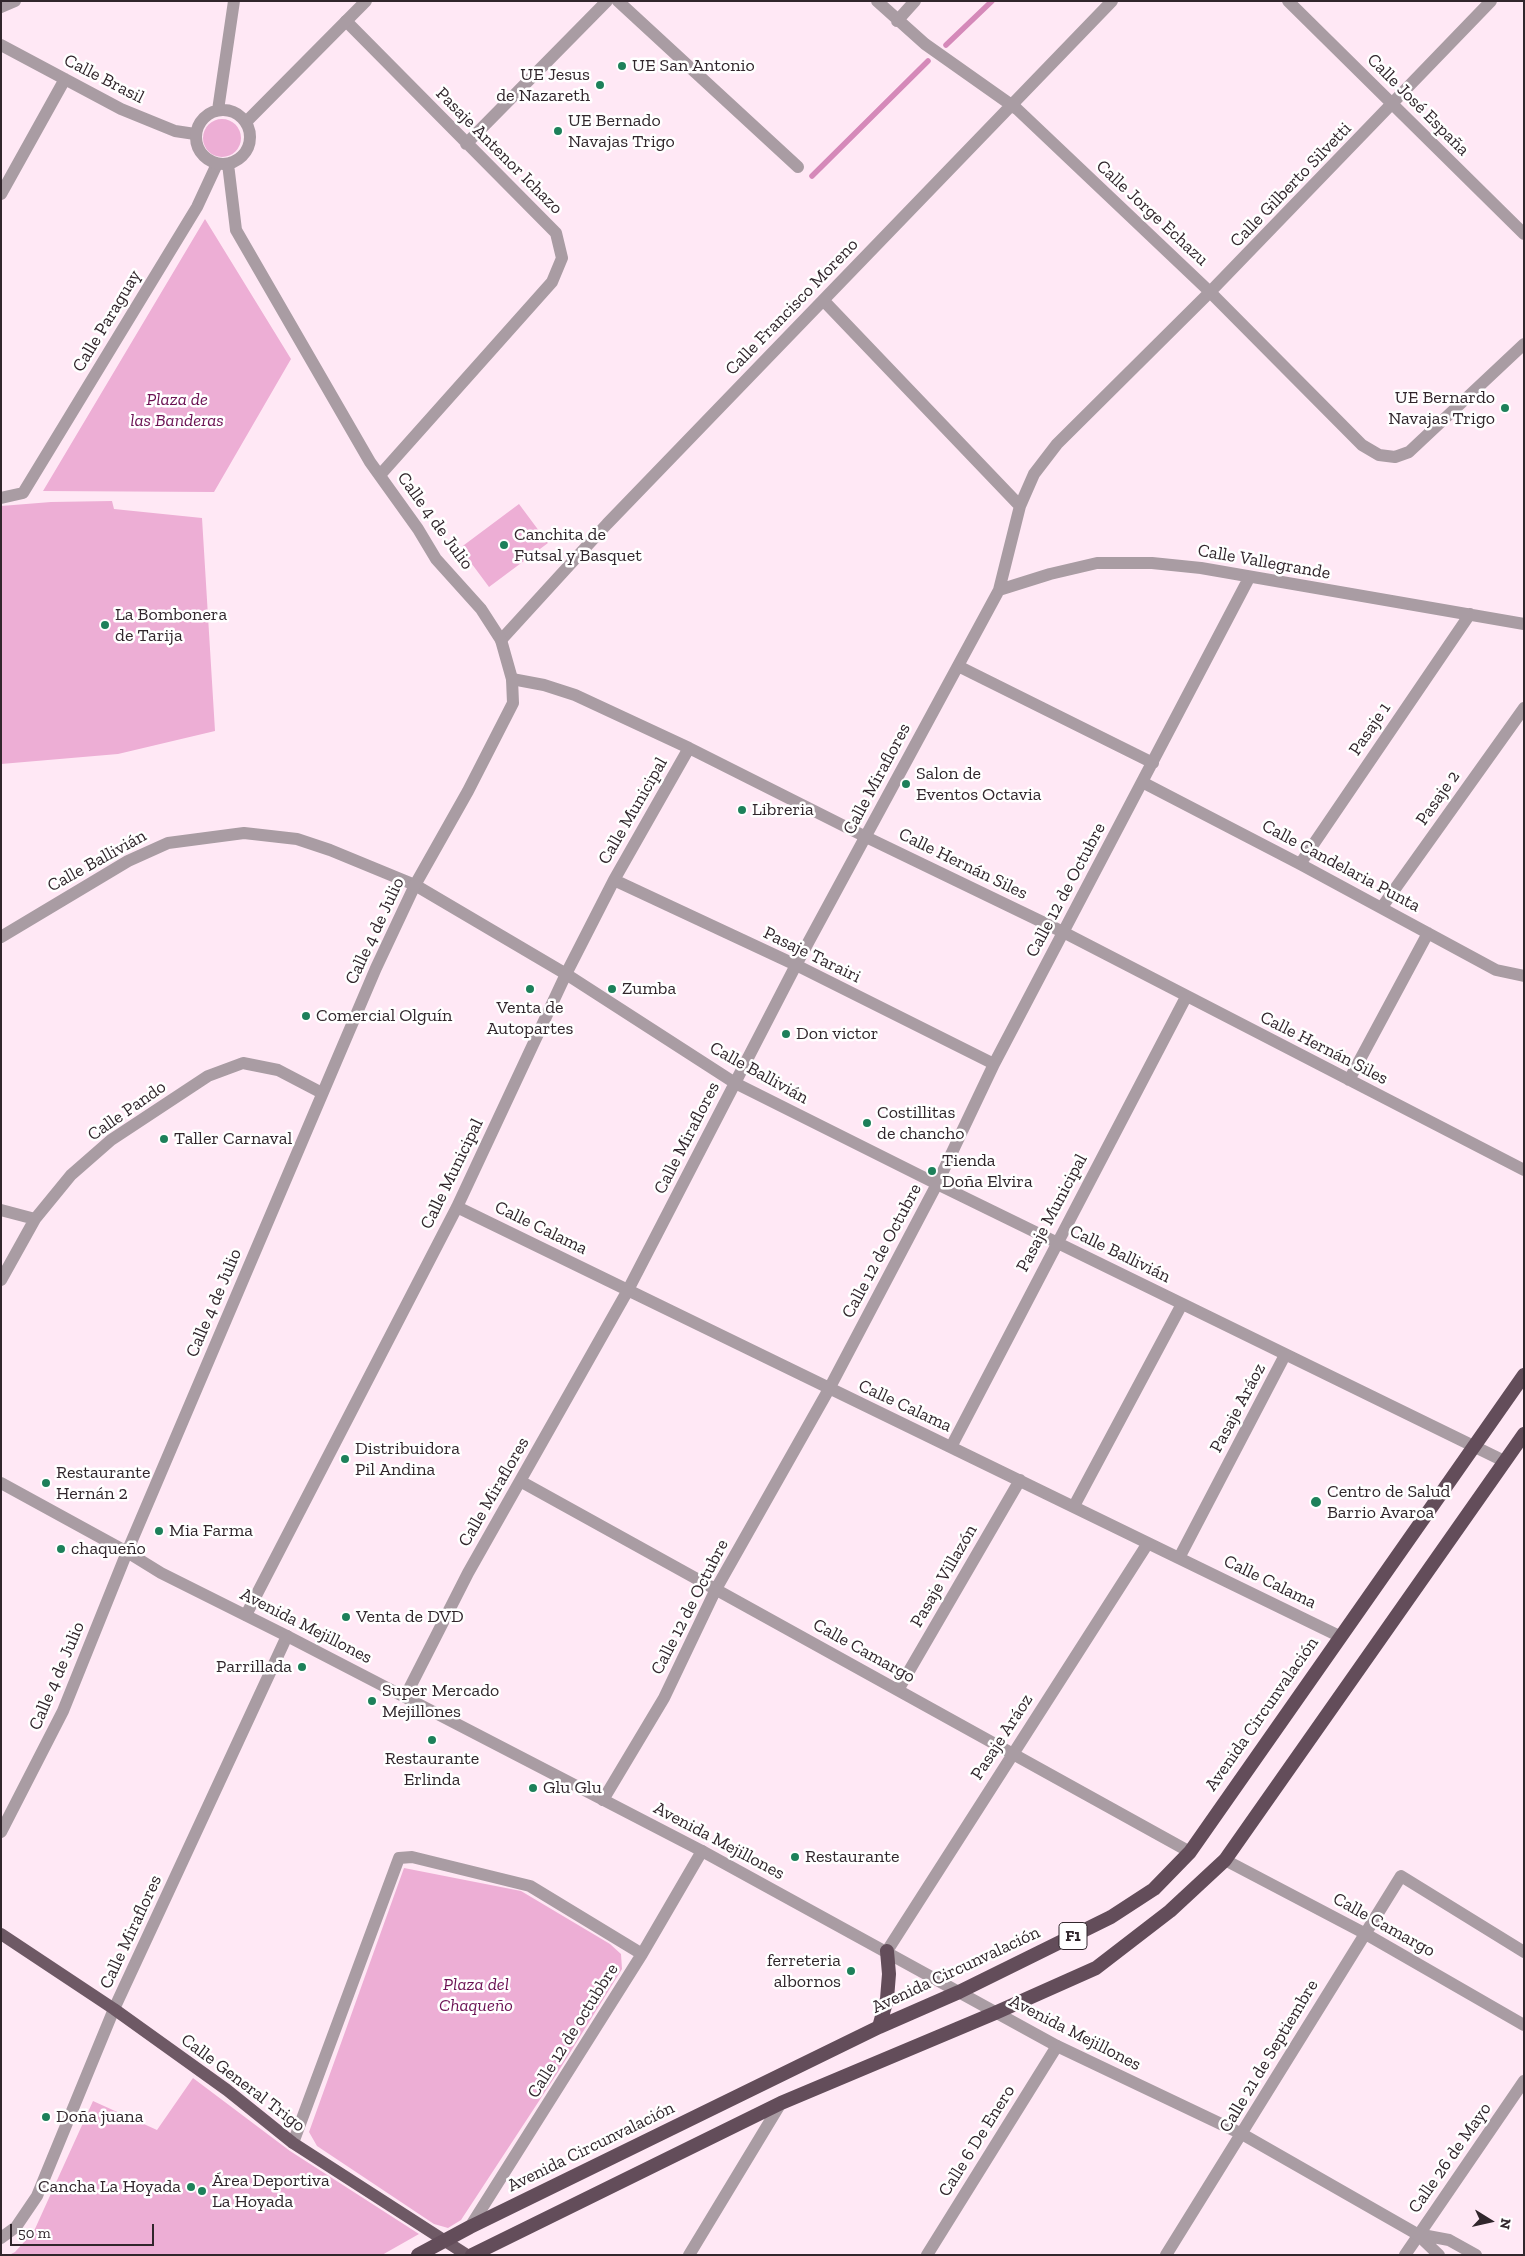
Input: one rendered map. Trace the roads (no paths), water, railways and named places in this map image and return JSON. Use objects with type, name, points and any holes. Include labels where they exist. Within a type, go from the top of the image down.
[{"type":"highway","name":"Avenida Circunvalación","points":[[418,2255],[470,2227],[879,2027],[960,1992],[1111,1917],[1154,1888],[1190,1852],[1339,1636],[1524,1375]]},
{"type":"highway","name":"F1","points":[[472,2255],[781,2104],[996,2013],[1096,1968],[1170,1911],[1225,1860],[1524,1434]]},
{"type":"highway","points":[[879,2027],[887,1999],[889,1974],[887,1951]]},
{"type":"main road","name":"Calle General Trigo","points":[[1,1934],[114,2009],[227,2090],[293,2143],[444,2242],[467,2255]]},
{"type":"street","points":[[1,7],[15,1]]},
{"type":"street","points":[[218,110],[234,1]]},
{"type":"street","points":[[246,122],[366,1]]},
{"type":"street","points":[[466,144],[607,1]]},
{"type":"street","points":[[618,1],[798,168]]},
{"type":"street","name":"Calle Jorge Echazu","points":[[877,1],[897,21],[925,44],[1011,105],[1210,292],[1362,445],[1379,455],[1395,457],[1409,452],[1424,440],[1524,344]]},
{"type":"street","points":[[897,21],[915,1]]},
{"type":"street","name":"Calle Francisco Moreno","points":[[501,640],[607,524],[1112,1]]},
{"type":"street","name":"Calle José España","points":[[1288,1],[1524,234]]},
{"type":"street","name":"Calle Gilberto Silvetti","points":[[1006,564],[1020,506],[1034,474],[1058,444],[1393,105],[1491,1]]},
{"type":"street","name":"Pasaje Antenor Ichazo","points":[[346,21],[556,233],[562,258],[552,282],[380,476]]},
{"type":"street","name":"Calle Brasil","points":[[1,45],[121,110],[175,131],[195,134]]},
{"type":"street","points":[[1,194],[65,79]]},
{"type":"street","points":[[218,110],[234,112],[246,122],[250,135],[248,148],[237,160],[222,164],[203,156],[196,142],[195,134],[201,120],[218,110]]},
{"type":"street","name":"Calle 4 de Julio","points":[[1,1832],[63,1711],[127,1552],[376,968],[415,885],[468,791],[513,703],[512,678],[501,640],[481,609],[436,559],[418,529],[380,476],[236,230],[222,164]]},
{"type":"street","name":"Calle Paraguay","points":[[1,498],[23,493],[222,164]]},
{"type":"street","points":[[823,300],[1020,506]]},
{"type":"street","name":"Calle Vallegrande","points":[[999,590],[1050,574],[1097,563],[1152,563],[1200,568],[1248,578],[1524,624]]},
{"type":"street","name":"Calle Miraflores","points":[[405,1697],[468,1573],[628,1290],[796,965],[999,590],[1006,564]]},
{"type":"street","name":"Calle 12 de Octubre","points":[[603,1800],[664,1698],[716,1590],[829,1389],[936,1184],[994,1064],[1248,578]]},
{"type":"street","name":"Pasaje 1","points":[[1300,864],[1470,614]]},
{"type":"street","points":[[958,666],[1153,763]]},
{"type":"street","name":"Calle Hernán Siles","points":[[512,678],[575,694],[690,748],[866,837],[1063,932],[1524,1170]]},
{"type":"street","name":"Pasaje 2","points":[[1382,908],[1524,708]]},
{"type":"street","name":"Calle Municipal","points":[[246,1615],[457,1206],[566,974],[614,880],[690,748]]},
{"type":"street","name":"Calle Candelaria Punta","points":[[1142,782],[1300,864],[1496,970],[1524,976]]},
{"type":"street","name":"Calle Ballivián","points":[[1,937],[128,861],[168,843],[244,833],[297,839],[415,885],[566,974],[735,1083],[1056,1243],[1504,1461]]},
{"type":"street","name":"Pasaje Tarairi","points":[[614,880],[796,965],[994,1064]]},
{"type":"street","points":[[1349,1080],[1428,933]]},
{"type":"street","name":"Pasaje Municipal","points":[[951,1446],[1186,996]]},
{"type":"street","name":"Calle Pando","points":[[1,1280],[35,1219],[71,1175],[111,1140],[208,1076],[243,1063],[278,1070],[322,1093]]},
{"type":"street","name":"Calle Calama","points":[[457,1206],[1339,1636]]},
{"type":"street","points":[[1,1210],[35,1219]]},
{"type":"street","points":[[1074,1506],[1182,1304]]},
{"type":"street","name":"Pasaje Aráoz","points":[[1179,1558],[1285,1355]]},
{"type":"street","name":"Pasaje Villazón","points":[[898,1690],[1020,1480]]},
{"type":"street","name":"Calle Camargo","points":[[520,1481],[1190,1852]]},
{"type":"street","name":"Avenida Mejillones","points":[[1,1483],[127,1552],[161,1574],[246,1615],[702,1851],[1057,2046],[1242,2134],[1417,2234],[1439,2255]]},
{"type":"street","name":"Pasaje Aráoz","points":[[887,1951],[1148,1543]]},
{"type":"street","name":"Calle Miraflores","points":[[1,2238],[16,2227],[37,2196],[114,2009],[287,1636]]},
{"type":"street","name":"Calle 12 de octubbre","points":[[470,2227],[642,1954],[702,1851]]},
{"type":"street","points":[[293,2143],[398,1858],[412,1857],[530,1886],[642,1954]]},
{"type":"street","name":"Calle Camargo","points":[[1225,1860],[1364,1933],[1524,2025]]},
{"type":"street","name":"Calle 21 de Septiembre","points":[[1166,2255],[1364,1933],[1402,1876],[1524,1952]]},
{"type":"street","name":"Calle 6 De Enero","points":[[927,2255],[1057,2046]]},
{"type":"street","name":"Calle 26 de Mayo","points":[[1405,2255],[1417,2234],[1524,2081]]},
{"type":"street","points":[[689,2255],[781,2104]]},
{"type":"street","name":"Avenida Mejillones","points":[[1417,2234],[1449,2240],[1476,2255]]},
{"type":"waterway","points":[[946,45],[992,1]]},
{"type":"waterway","points":[[812,176],[928,61]]},
{"type":"place","name":"UE San Antonio","points":[[622,66]]},
{"type":"place","name":"UE Jesus de Nazareth","points":[[600,85]]},
{"type":"place","name":"UE Bernado Navajas Trigo","points":[[558,131]]},
{"type":"place","name":"UE Bernardo Navajas Trigo","points":[[1505,408]]},
{"type":"place","name":"Canchita de Futsal y Basquet","points":[[504,545]]},
{"type":"place","name":"La Bombonera de Tarija","points":[[105,625]]},
{"type":"place","name":"Salon de Eventos Octavia","points":[[906,784]]},
{"type":"place","name":"Libreria","points":[[742,810]]},
{"type":"place","name":"Venta de Autopartes","points":[[530,989]]},
{"type":"place","name":"Zumba","points":[[612,989]]},
{"type":"place","name":"Comercial Olguín","points":[[306,1016]]},
{"type":"place","name":"Don victor","points":[[786,1034]]},
{"type":"place","name":"Costillitas de chancho","points":[[867,1123]]},
{"type":"place","name":"Taller Carnaval","points":[[164,1139]]},
{"type":"place","name":"Tienda Doña Elvira","points":[[932,1171]]},
{"type":"place","name":"Distribuidora Pil Andina","points":[[345,1459]]},
{"type":"place","name":"Restaurante Hernán 2","points":[[46,1483]]},
{"type":"place","name":"Centro de Salud Barrio Avaroa","points":[[1316,1502]]},
{"type":"place","name":"Mia Farma","points":[[159,1531]]},
{"type":"place","name":"chaqueño","points":[[61,1549]]},
{"type":"place","name":"Venta de DVD","points":[[346,1617]]},
{"type":"place","name":"Parrillada","points":[[302,1667]]},
{"type":"place","name":"Super Mercado Mejillones","points":[[372,1701]]},
{"type":"place","name":"Restaurante Erlinda","points":[[432,1740]]},
{"type":"place","name":"Glu Glu","points":[[533,1788]]},
{"type":"place","name":"Restaurante","points":[[795,1857]]},
{"type":"place","name":"ferreteria albornos","points":[[851,1971]]},
{"type":"place","name":"Doña juana","points":[[46,2117]]},
{"type":"place","name":"Cancha La Hoyada","points":[[191,2187]]},
{"type":"place","name":"Área Deportiva La Hoyada","points":[[202,2191]]},
{"type":"park label","name":"Plaza de las Banderas","points":[[177,410]]},
{"type":"park label","name":"Plaza del Chaqueño","points":[[476,1995]]}]
